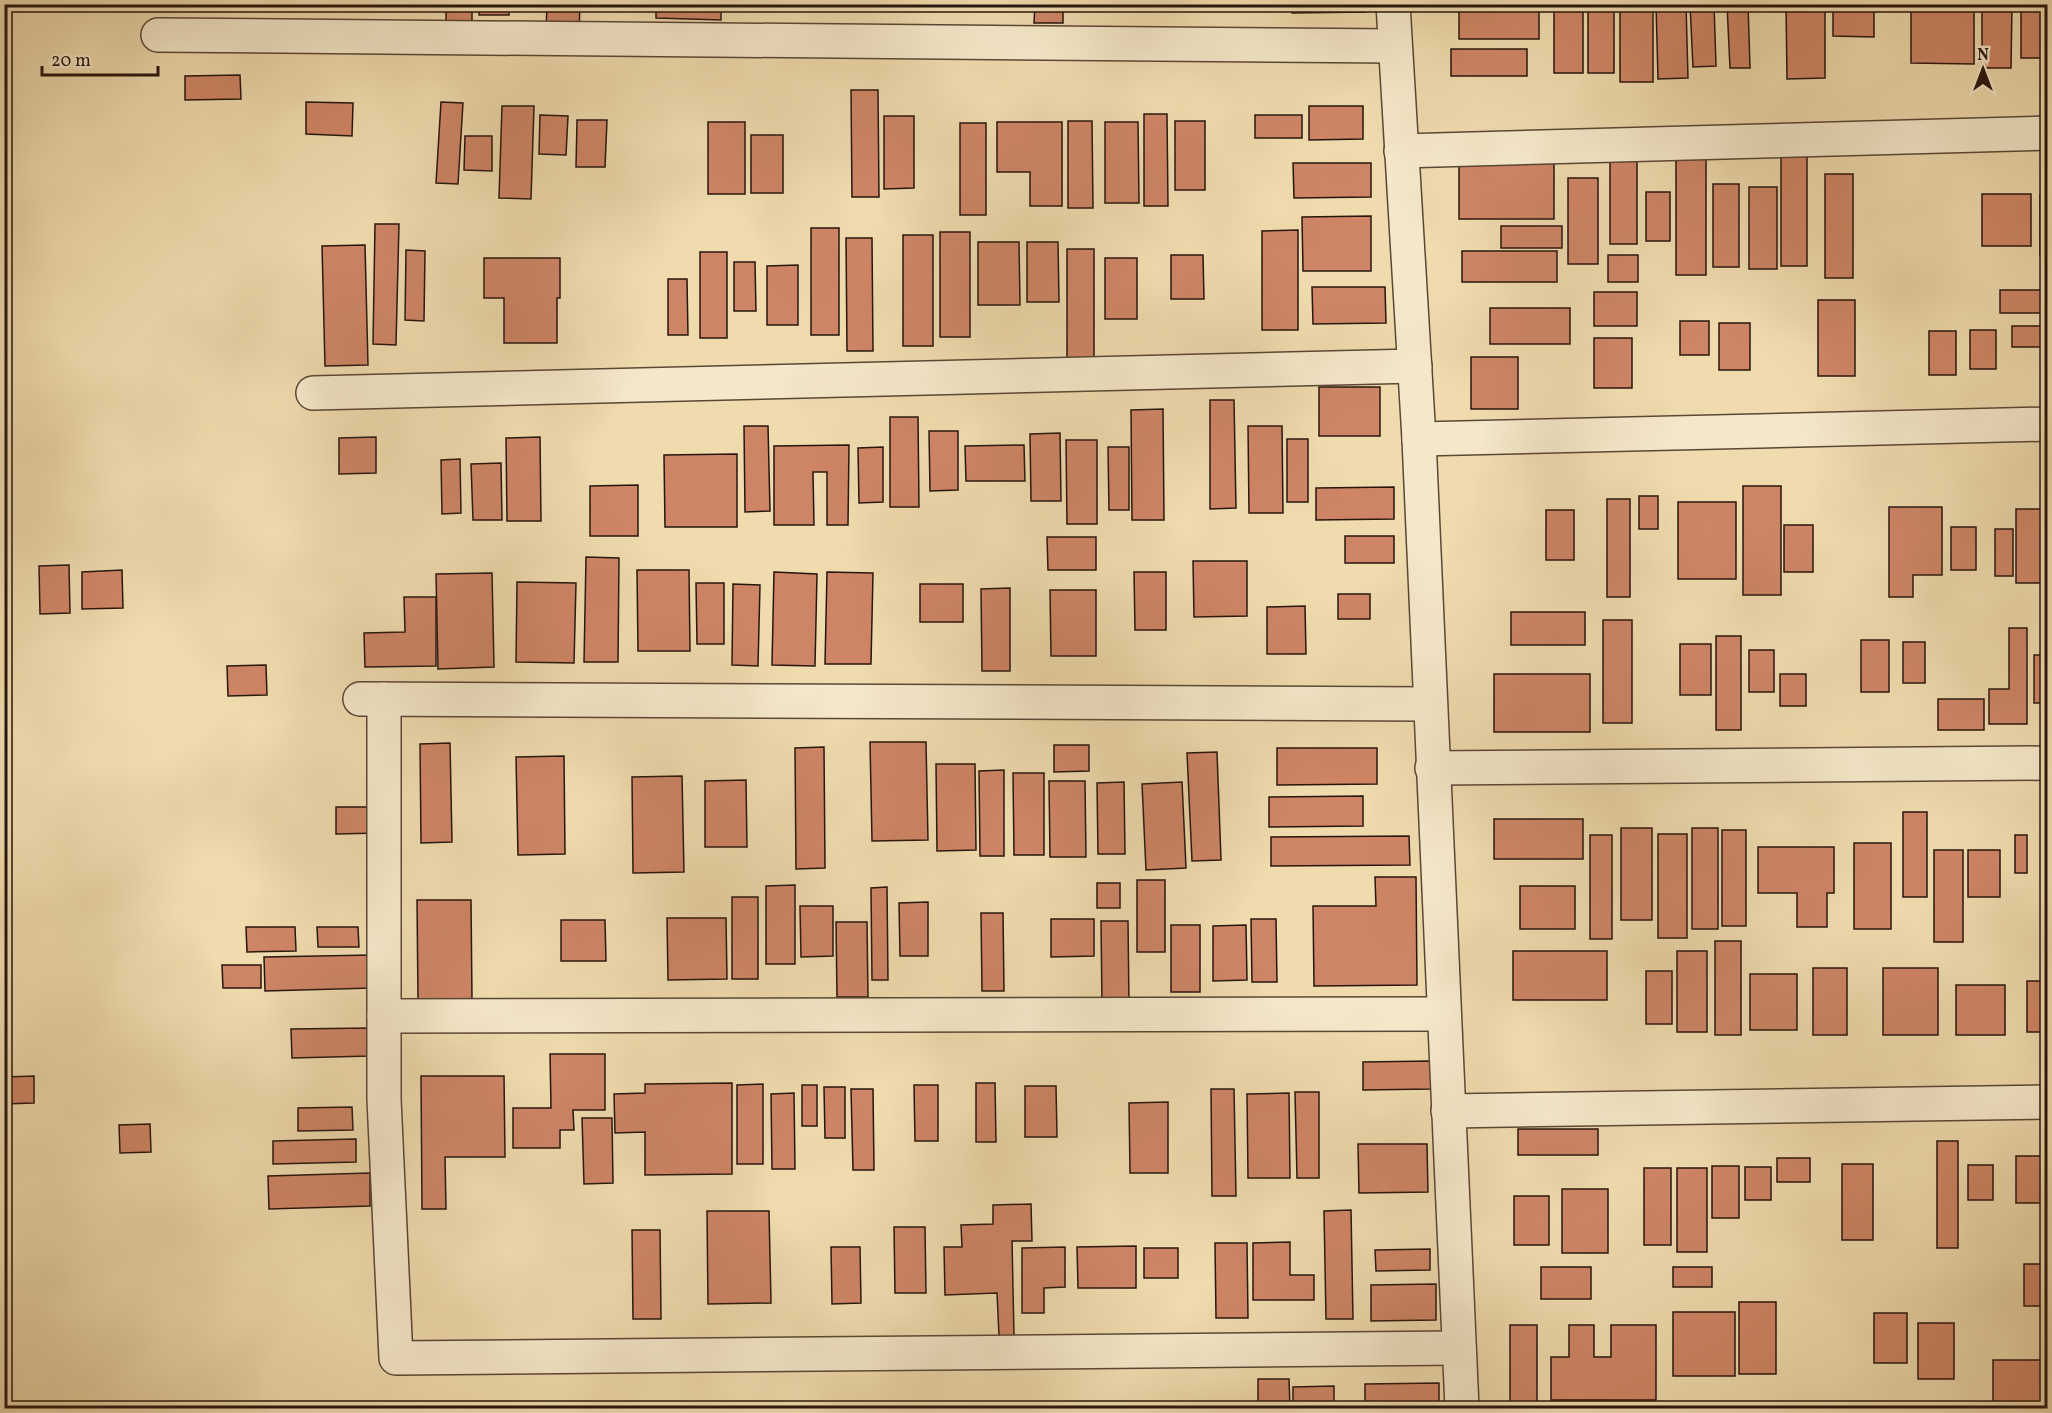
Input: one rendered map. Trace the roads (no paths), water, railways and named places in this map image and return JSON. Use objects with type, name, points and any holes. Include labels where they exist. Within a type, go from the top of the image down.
[{"type":"street","points":[[1393,4],[1419,439],[1462,1408]]},
{"type":"street","points":[[158,35],[1395,46]]},
{"type":"street","points":[[1401,151],[2048,133]]},
{"type":"street","points":[[313,393],[1415,366]]},
{"type":"street","points":[[1419,439],[2048,424]]},
{"type":"street","points":[[1429,704],[372,699],[384,1016],[384,1100],[396,1358],[1459,1348]]},
{"type":"street","points":[[1432,768],[2048,763]]},
{"type":"street","points":[[384,1016],[1443,1014]]},
{"type":"street","points":[[1448,1111],[2048,1102]]}]
